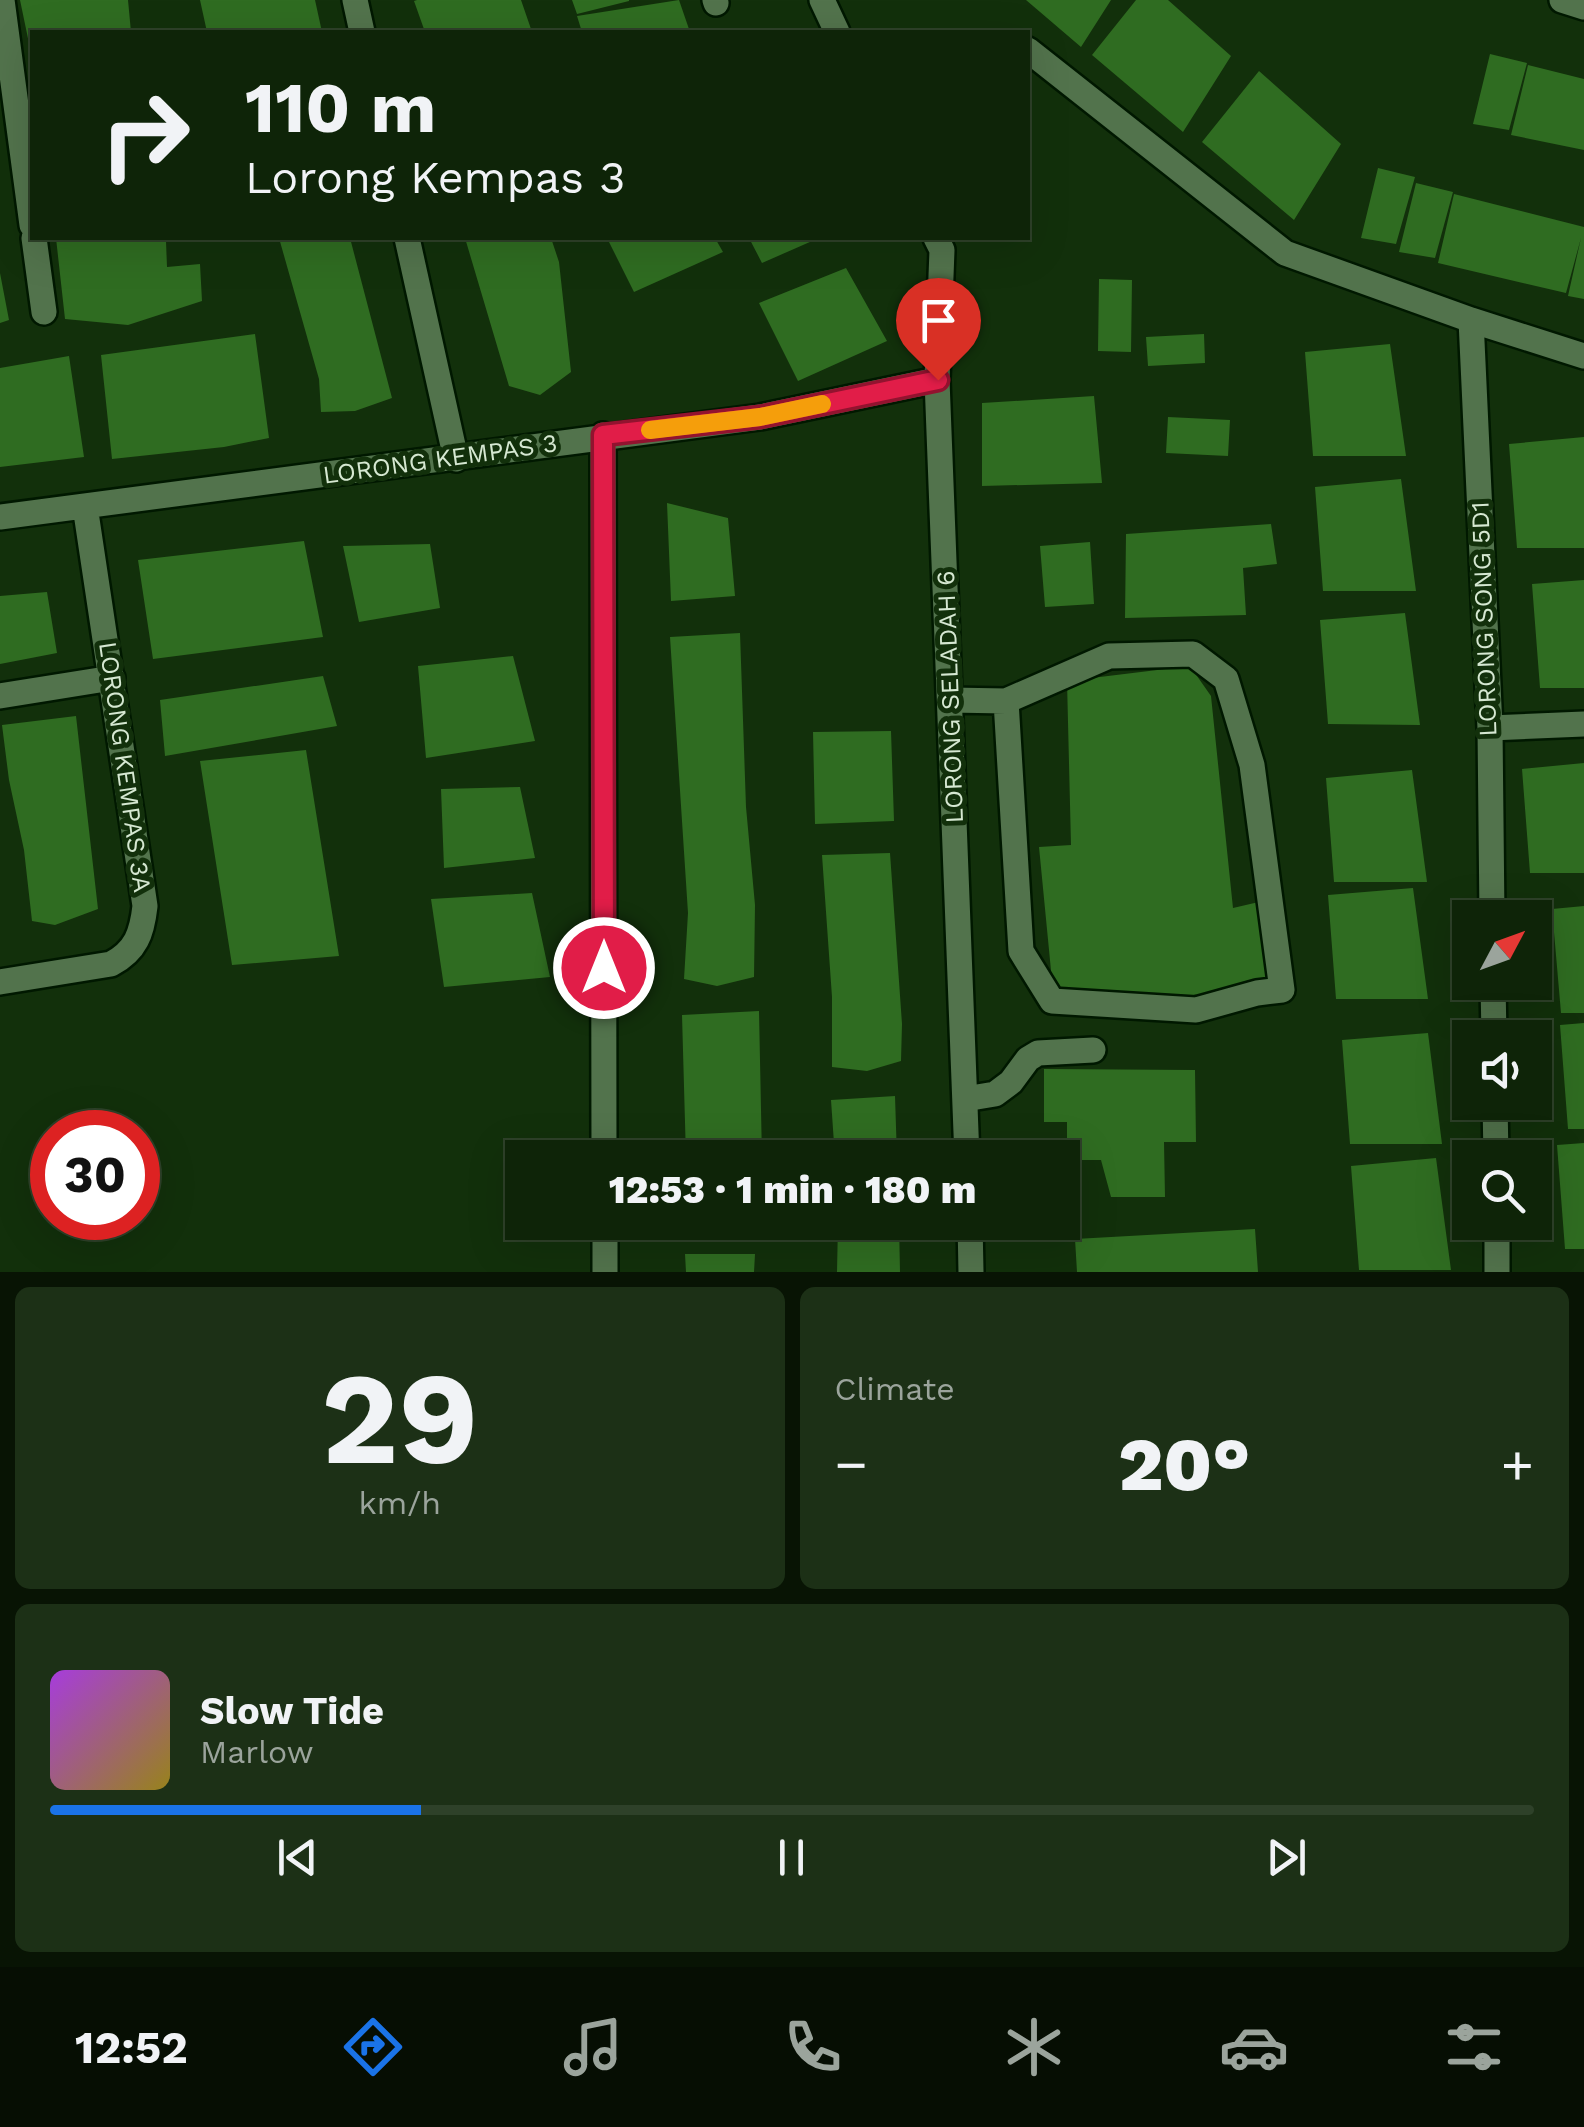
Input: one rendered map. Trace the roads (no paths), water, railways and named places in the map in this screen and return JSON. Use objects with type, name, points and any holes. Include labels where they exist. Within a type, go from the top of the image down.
[{"type":"street","points":[[2,0],[30,210]]},
{"type":"street","points":[[355,0],[362,30]]},
{"type":"street","points":[[822,0],[836,30]]},
{"type":"street","points":[[1562,0],[1584,7]]},
{"type":"street","points":[[1030,52],[1285,253],[1584,356]]},
{"type":"street","points":[[34,240],[44,312]]},
{"type":"street","points":[[407,240],[456,458]]},
{"type":"street","name":"LORONG SELADAH 6","points":[[937,240],[942,250],[938,380],[966,1140]]},
{"type":"street","name":"LORONG SONG 5D1","points":[[1471,320],[1490,728],[1492,900]]},
{"type":"street","name":"LORONG KEMPAS 3","points":[[0,516],[760,417],[938,380]]},
{"type":"street","points":[[603,435],[604,1140]]},
{"type":"street","name":"LORONG KEMPAS 3A","points":[[0,982],[111,964],[126,956],[143,926],[145,906],[84,506]]},
{"type":"street","points":[[950,700],[1006,701],[1109,656],[1193,654],[1226,678],[1252,765],[1282,990],[1196,1010],[1052,1001],[1021,951],[1006,701]]},
{"type":"street","points":[[0,696],[112,678]]},
{"type":"street","points":[[1490,728],[1584,724]]},
{"type":"street","points":[[965,1099],[994,1094],[1011,1082],[1028,1058],[1038,1053],[1094,1050]]},
{"type":"street","points":[[604,1240],[605,1272]]},
{"type":"street","points":[[971,1240],[972,1272]]},
{"type":"street","points":[[1496,1240],[1497,1272]]}]
